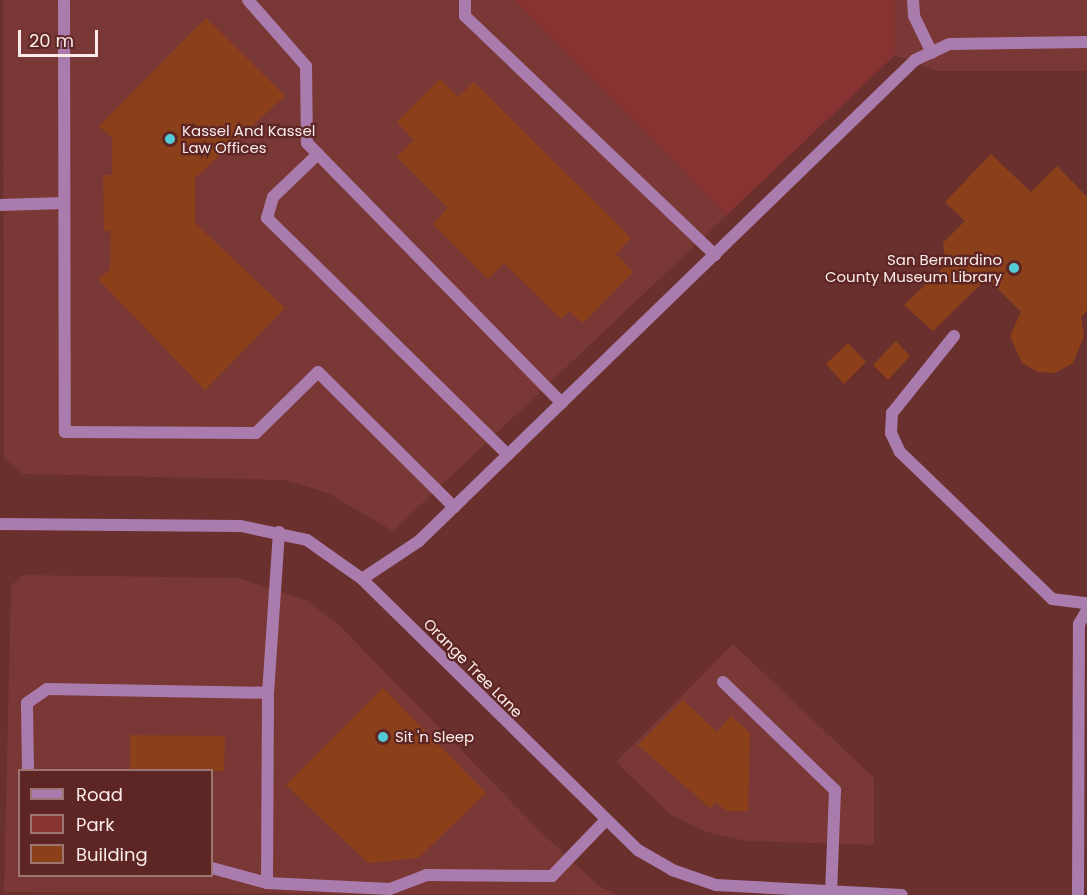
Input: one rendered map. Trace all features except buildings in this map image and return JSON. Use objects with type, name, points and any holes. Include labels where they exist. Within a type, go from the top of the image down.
[{"type":"street","points":[[64,0],[65,432],[256,433],[318,372],[454,507]]},
{"type":"street","points":[[248,0],[306,66],[307,143],[562,403]]},
{"type":"street","points":[[465,0],[465,16],[715,255]]},
{"type":"street","points":[[914,0],[914,16],[932,53]]},
{"type":"street","points":[[362,579],[419,541],[915,60],[950,44],[1087,42]]},
{"type":"street","points":[[318,154],[273,197],[267,218],[508,455]]},
{"type":"street","points":[[0,206],[64,203]]},
{"type":"street","points":[[954,336],[892,413],[891,434],[900,452],[1052,599],[1087,603]]},
{"type":"street","name":"Orange Tree Lane","points":[[0,524],[241,526],[279,532],[307,540],[362,579],[604,821],[638,850],[672,870],[716,885],[831,893],[902,895]]},
{"type":"street","points":[[267,883],[268,693],[279,532]]},
{"type":"street","points":[[1078,895],[1084,806],[1079,624],[1087,609]]},
{"type":"street","points":[[723,682],[835,790],[831,893]]},
{"type":"street","points":[[28,769],[27,703],[47,689],[268,693]]},
{"type":"street","points":[[213,868],[267,883],[390,890],[426,875],[552,876],[604,821]]},
{"type":"shaded area","points":[[3,0],[514,0],[727,215],[393,531],[328,493],[284,480],[23,474],[4,458]]},
{"type":"shaded area","points":[[895,0],[1087,0],[1087,71],[937,71],[895,55]]},
{"type":"shaded area","points":[[23,575],[238,578],[306,600],[338,624],[544,835],[598,885],[616,895],[4,892],[11,586]]},
{"type":"shaded area","points":[[733,644],[874,778],[874,845],[746,841],[706,832],[671,815],[616,762]]},
{"type":"green space","points":[[514,0],[895,0],[895,55],[727,215]]},
{"type":"place","name":"Kassel And Kassel Law Offices","points":[[170,139]]},
{"type":"place","name":"San Bernardino County Museum Library","points":[[1014,268]]},
{"type":"place","name":"Sit 'n Sleep","points":[[383,737]]}]
